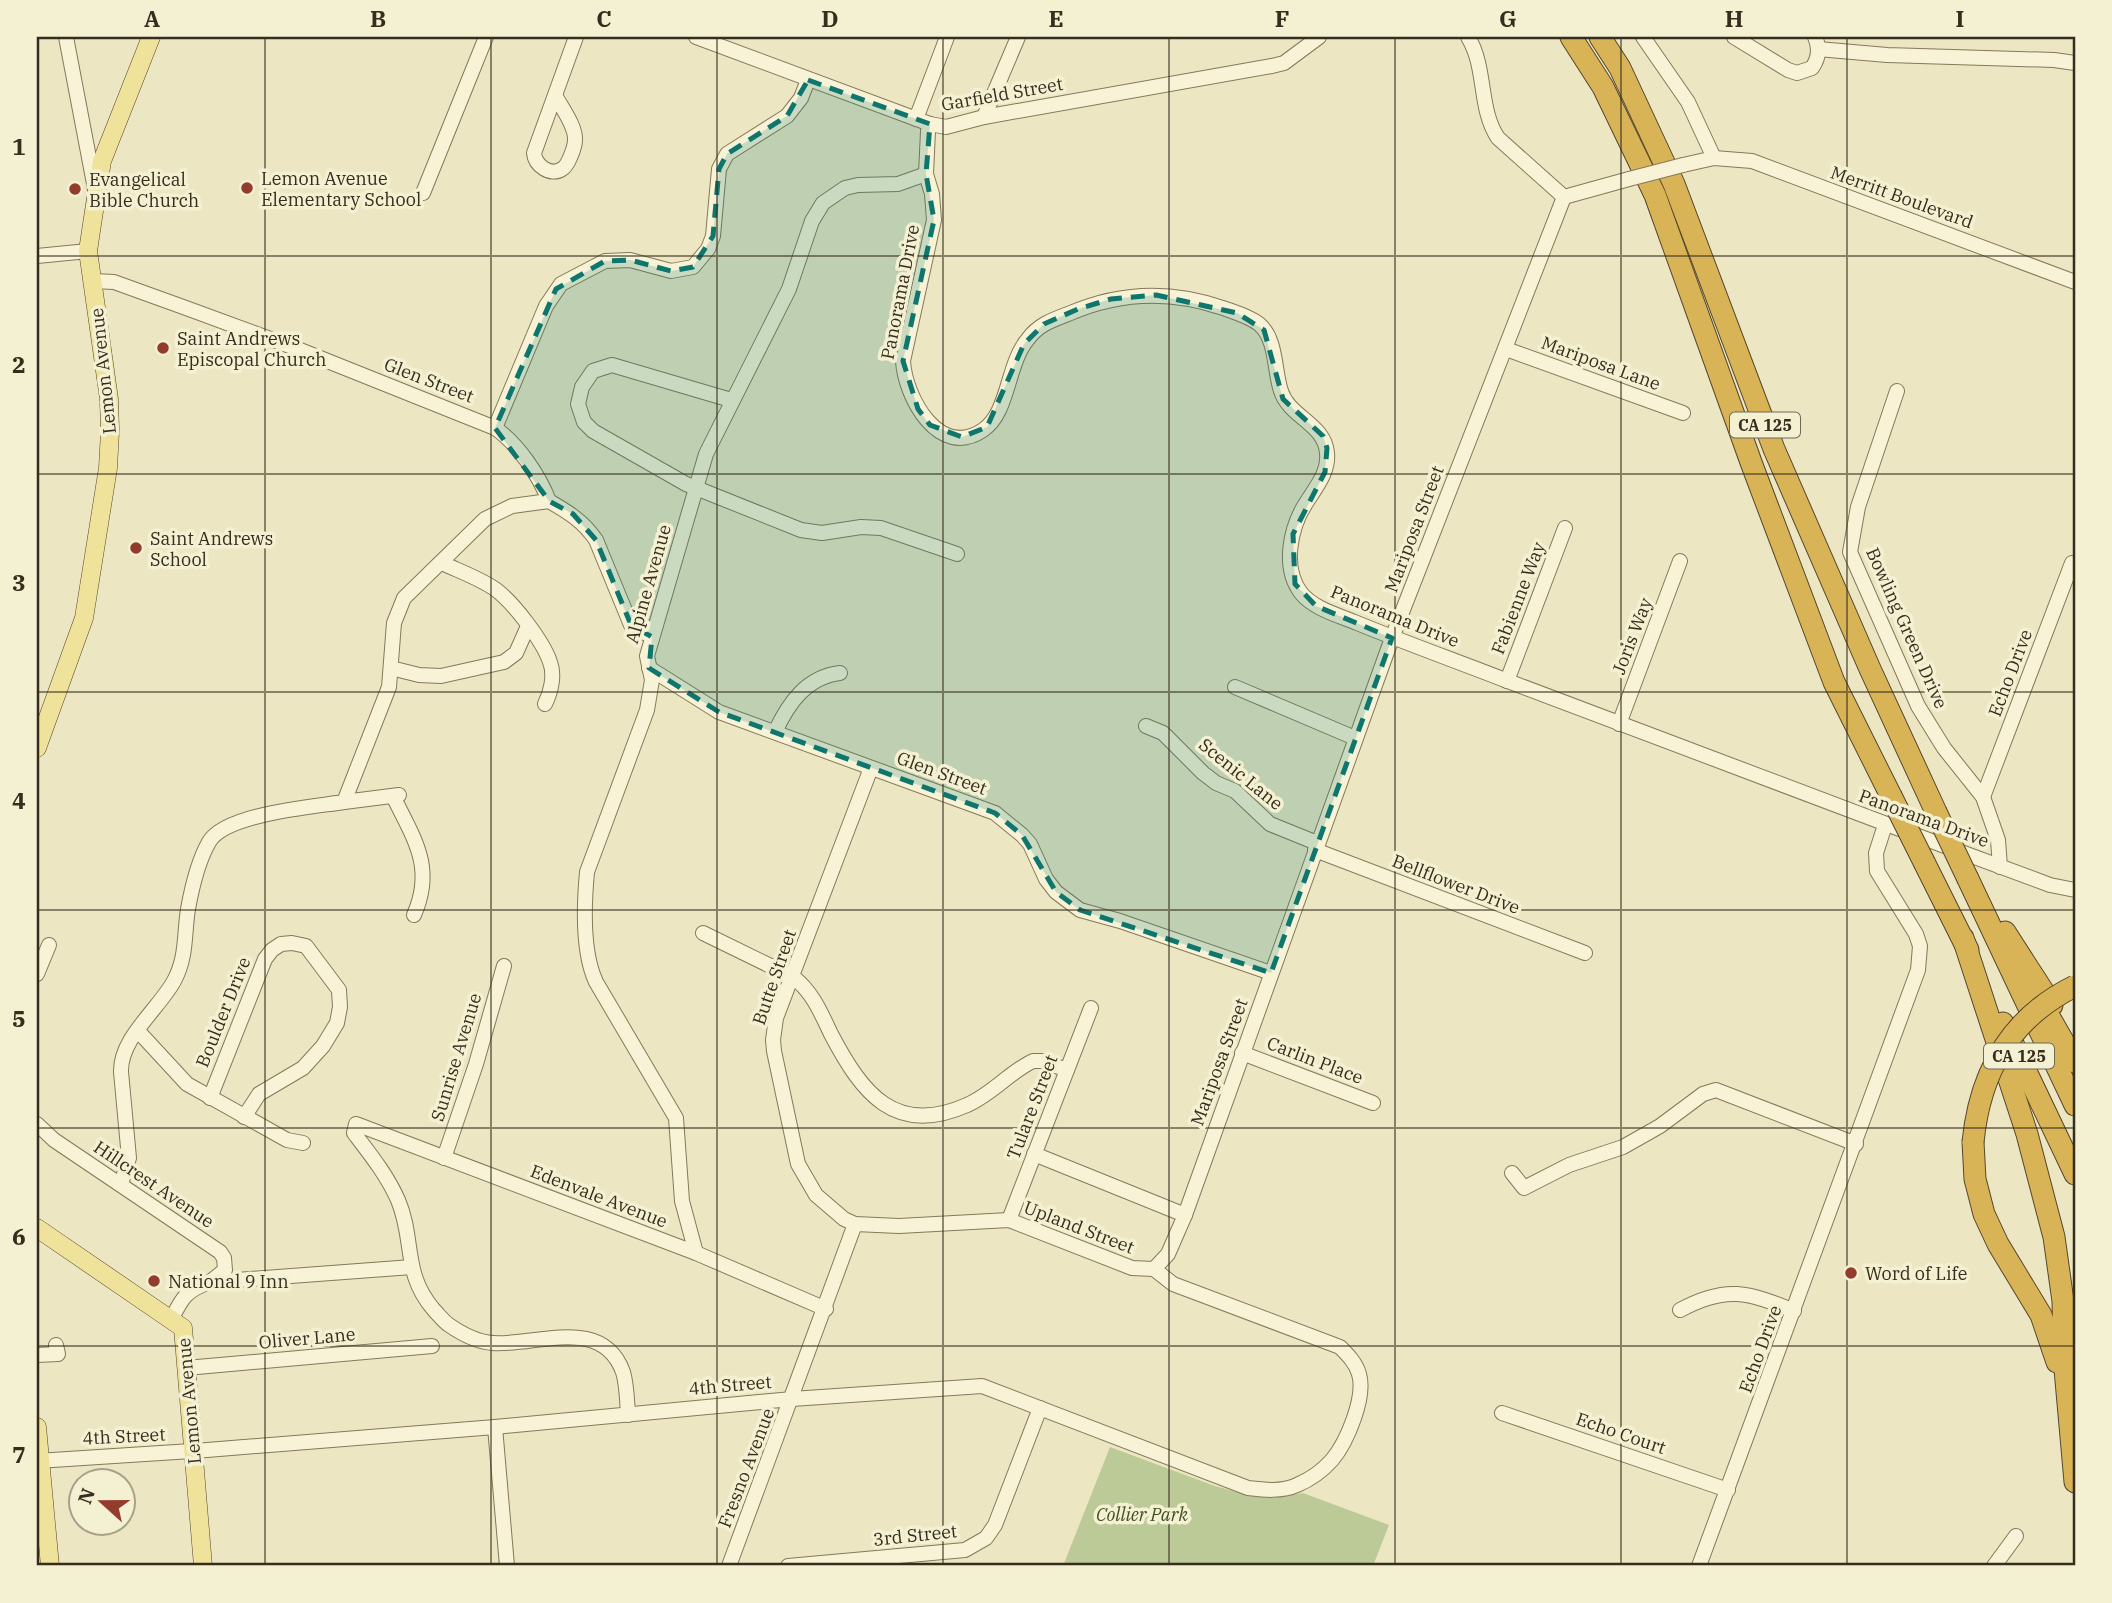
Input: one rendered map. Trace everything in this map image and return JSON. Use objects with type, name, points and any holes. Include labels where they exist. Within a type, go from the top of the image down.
[{"type":"highway","name":"CA 125","points":[[1571,37],[1603,87],[1654,195],[1834,682],[1963,938],[2075,1174]]},
{"type":"highway","name":"CA 125","points":[[1600,37],[1620,68],[1674,184],[1774,449],[1870,669],[2075,1105]]},
{"type":"highway","points":[[1968,878],[2075,1039]]},
{"type":"highway","points":[[1968,878],[2075,1062]]},
{"type":"highway","points":[[1963,938],[2027,1134],[2053,1237],[2063,1301],[2075,1482]]},
{"type":"highway","points":[[2068,1402],[2041,1315],[1983,1214],[1975,1179],[1973,1142],[1981,1096],[1997,1057],[2035,1011],[2075,986]]},
{"type":"main road","name":"Lemon Avenue","points":[[37,748],[83,618],[108,468],[109,399],[88,251],[96,198],[102,162],[151,37]]},
{"type":"main road","name":"Lemon Avenue","points":[[37,1228],[183,1328],[203,1566]]},
{"type":"main road","points":[[37,1427],[50,1566]]},
{"type":"street","points":[[66,37],[96,198]]},
{"type":"street","points":[[423,193],[486,37]]},
{"type":"street","points":[[555,95],[574,131],[575,140],[566,166],[560,171],[552,172],[534,161],[534,153],[555,95],[576,37]]},
{"type":"street","name":"Garfield Street","points":[[696,37],[808,80],[946,127],[984,117],[1272,66],[1284,62],[1303,43],[1319,37]]},
{"type":"street","points":[[926,174],[928,131],[923,121],[947,37]]},
{"type":"street","points":[[984,117],[1018,37]]},
{"type":"street","points":[[1468,37],[1478,61],[1490,127],[1498,138],[1564,197],[1714,158],[1688,102],[1643,37]]},
{"type":"street","points":[[1734,37],[1792,72],[1812,68],[1817,59],[1817,43],[1887,55],[2054,60],[2075,63]]},
{"type":"street","points":[[495,428],[546,306],[556,289],[605,261],[630,260],[671,271],[693,267],[708,249],[713,236],[719,169],[727,154],[734,147],[787,116],[801,98],[808,80]]},
{"type":"street","name":"Merritt Boulevard","points":[[1714,158],[1752,161],[2075,282]]},
{"type":"street","name":"Alpine Avenue","points":[[696,1253],[682,1201],[676,1118],[596,982],[588,959],[584,887],[587,872],[647,710],[652,680],[647,656],[706,454],[789,289],[812,221],[823,203],[845,188],[898,184],[926,174]]},
{"type":"street","name":"Panorama Drive","points":[[926,174],[933,194],[934,220],[903,361],[905,375],[918,409],[930,425],[943,433],[962,437],[987,427],[998,412],[1024,344],[1044,324],[1078,309],[1111,299],[1156,295],[1192,299],[1237,313],[1264,330],[1271,344],[1276,378],[1283,399],[1323,436],[1327,448],[1325,472],[1300,514],[1293,534],[1291,565],[1295,584],[1303,596],[1316,606],[1392,638],[1885,825],[2050,885],[2075,890]]},
{"type":"street","name":"Mariposa Street","points":[[1154,1269],[1168,1254],[1185,1215],[1392,638],[1564,197]]},
{"type":"street","points":[[37,256],[88,251]]},
{"type":"street","name":"Glen Street","points":[[93,281],[114,282],[198,312],[495,428],[506,436],[543,486],[549,501],[573,514],[590,530],[597,540],[631,625],[652,637]]},
{"type":"street","name":"Mariposa Lane","points":[[1506,349],[1683,412]]},
{"type":"street","points":[[731,400],[612,366],[593,371],[580,392],[579,411],[588,427],[695,488],[801,530],[832,533],[861,527],[881,528],[957,554]]},
{"type":"street","name":"Bowling Green Drive","points":[[1897,391],[1857,507],[1850,552],[1918,706],[1944,748],[1983,797],[1998,840],[2000,867]]},
{"type":"street","points":[[344,802],[389,687],[394,622],[400,603],[478,524],[492,514],[512,506],[549,501]]},
{"type":"street","name":"Fabienne Way","points":[[1507,681],[1565,528]]},
{"type":"street","name":"Joris Way","points":[[1619,724],[1680,561]]},
{"type":"street","points":[[442,563],[496,590],[528,626],[550,662],[552,674],[545,704]]},
{"type":"street","name":"Echo Drive","points":[[1983,797],[2072,563]]},
{"type":"street","points":[[391,668],[419,675],[442,676],[503,662],[516,653],[528,626]]},
{"type":"street","name":"Glen Street","points":[[649,668],[719,712],[995,813],[1030,845],[1046,879],[1056,892],[1080,910],[1271,973]]},
{"type":"street","points":[[775,732],[785,709],[796,694],[827,675],[840,673]]},
{"type":"street","points":[[1235,687],[1355,738]]},
{"type":"street","name":"Scenic Lane","points":[[1146,726],[1163,733],[1203,773],[1216,783],[1235,791],[1270,824],[1316,847]]},
{"type":"street","name":"Butte Street","points":[[855,1224],[834,1212],[816,1195],[803,1175],[795,1153],[773,1040],[776,1018],[871,768]]},
{"type":"street","points":[[121,1184],[129,1157],[121,1065],[126,1046],[168,991],[180,968],[186,946],[188,911],[194,881],[209,841],[224,827],[263,815],[396,796],[423,862],[422,891],[414,915]]},
{"type":"street","name":"Echo Drive","points":[[1699,1566],[1856,1144],[1875,1081],[1907,1001],[1920,958],[1916,934],[1877,871],[1876,853],[1885,825]]},
{"type":"street","name":"Bellflower Drive","points":[[1316,847],[1585,953]]},
{"type":"street","points":[[703,933],[793,977],[805,986],[839,1049],[858,1077],[875,1096],[898,1113],[916,1117],[932,1116],[969,1104],[1033,1060],[1042,1060],[1067,1070]]},
{"type":"street","name":"Boulder Drive","points":[[210,1098],[265,959],[281,944],[297,943],[306,946],[339,990],[337,1023],[323,1046],[303,1068],[259,1094],[244,1117]]},
{"type":"street","points":[[37,974],[49,945]]},
{"type":"street","name":"Sunrise Avenue","points":[[444,1158],[476,1064],[504,966]]},
{"type":"street","name":"Tulare Street","points":[[1009,1220],[1091,1008]]},
{"type":"street","points":[[138,1031],[187,1084],[287,1140],[303,1143]]},
{"type":"street","name":"Carlin Place","points":[[1242,1053],[1373,1103]]},
{"type":"street","points":[[1512,1173],[1524,1188],[1569,1165],[1623,1147],[1660,1126],[1703,1094],[1716,1090],[1856,1144]]},
{"type":"street","name":"Hillcrest Avenue","points":[[37,1124],[54,1140],[223,1255],[225,1270],[210,1282]]},
{"type":"street","name":"Edenvale Avenue","points":[[412,1267],[407,1233],[398,1202],[383,1171],[354,1133],[356,1124],[696,1253],[826,1309]]},
{"type":"street","points":[[1034,1154],[1185,1215]]},
{"type":"street","name":"Upland Street","points":[[855,1224],[899,1226],[1009,1220],[1132,1268],[1154,1269],[1173,1284],[1340,1347],[1350,1357],[1359,1373],[1360,1399]]},
{"type":"street","name":"Fresno Avenue","points":[[729,1566],[826,1309],[855,1224]]},
{"type":"street","points":[[171,1320],[192,1288],[210,1282],[412,1267],[414,1279],[424,1298],[446,1324],[466,1336],[492,1343],[576,1336],[592,1340],[606,1349],[623,1373],[628,1415]]},
{"type":"street","points":[[1680,1310],[1700,1299],[1729,1293],[1756,1297],[1794,1311]]},
{"type":"street","points":[[37,1354],[58,1354],[56,1345]]},
{"type":"street","name":"Oliver Lane","points":[[186,1368],[432,1346]]},
{"type":"street","name":"4th Street","points":[[39,1461],[495,1427],[792,1399],[982,1386],[1248,1489],[1273,1490],[1295,1486],[1321,1471],[1332,1460],[1340,1448],[1360,1399]]},
{"type":"street","name":"3rd Street","points":[[788,1566],[965,1550],[986,1538],[995,1525],[1040,1408]]},
{"type":"street","name":"Echo Court","points":[[1502,1413],[1728,1490]]},
{"type":"street","points":[[495,1427],[507,1566]]},
{"type":"street","points":[[1994,1566],[2016,1536]]},
{"type":"highlighted area","points":[[808,80],[930,124],[926,174],[934,220],[903,361],[918,409],[930,425],[962,437],[987,427],[1024,344],[1044,324],[1078,309],[1111,299],[1156,295],[1237,313],[1264,330],[1283,399],[1323,436],[1327,448],[1325,472],[1293,534],[1295,584],[1316,606],[1392,638],[1271,973],[1080,910],[1056,892],[1022,835],[995,813],[719,712],[649,668],[652,637],[631,625],[596,540],[573,514],[549,501],[495,428],[556,289],[605,261],[630,260],[671,271],[693,267],[713,236],[719,169],[727,154],[787,116]]},
{"type":"green space","name":"Collier Park","points":[[1110,1447],[1215,1486],[1252,1496],[1275,1498],[1303,1493],[1389,1525],[1373,1566],[1063,1566]]},
{"type":"place","name":"Lemon Avenue Elementary School","points":[[247,188]]},
{"type":"place","name":"Evangelical Bible Church","points":[[75,189]]},
{"type":"place","name":"Saint Andrews Episcopal Church","points":[[163,348]]},
{"type":"place","name":"Saint Andrews School","points":[[136,548]]},
{"type":"place","name":"Word of Life","points":[[1851,1273]]},
{"type":"place","name":"National 9 Inn","points":[[154,1281]]}]
